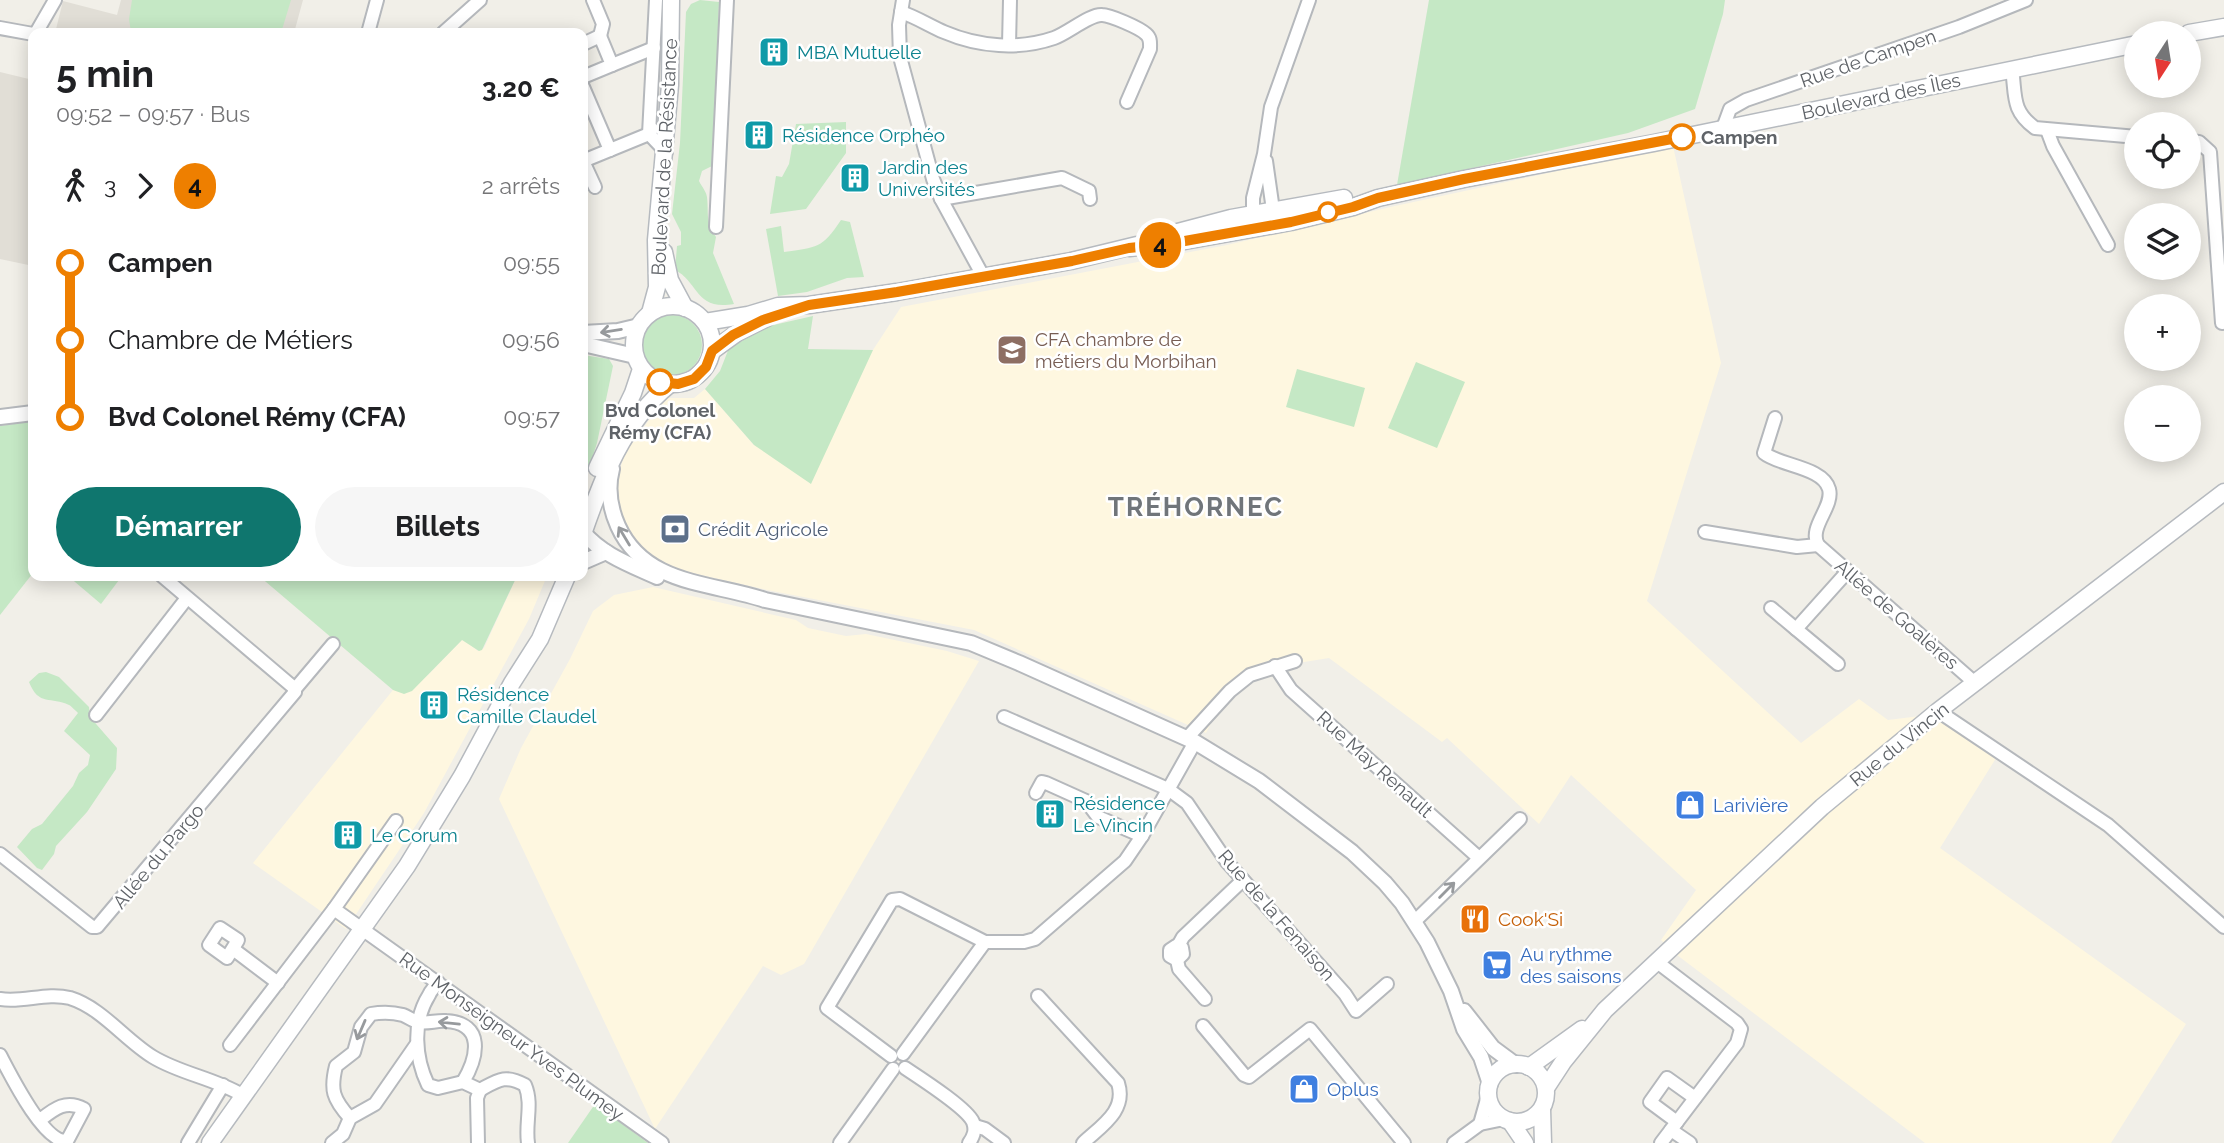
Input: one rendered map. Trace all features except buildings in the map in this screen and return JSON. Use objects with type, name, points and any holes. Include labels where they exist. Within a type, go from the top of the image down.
[{"type":"main road","name":"Boulevard de la Résistance","points":[[650,313],[657,292],[656,240],[668,121],[671,0]]},
{"type":"main road","name":"Boulevard de la Résistance","points":[[680,0],[678,105],[664,258],[670,280],[685,308]]},
{"type":"main road","points":[[2202,31],[2224,27]]},
{"type":"main road","name":"Boulevard des Îles","points":[[705,322],[748,315],[778,306],[809,305],[983,276],[1262,220],[1353,207],[1378,198],[2124,47]]},
{"type":"main road","name":"Boulevard des Îles","points":[[712,351],[749,326],[809,305]]},
{"type":"main road","points":[[588,493],[602,454],[633,393],[638,362],[634,345],[639,326],[650,313],[673,306],[685,308],[705,322],[712,341],[712,351],[706,367],[687,382],[659,382],[638,362]]},
{"type":"main road","points":[[588,519],[605,473],[620,444],[649,403],[670,384]]},
{"type":"main road","name":"Rue du Vincin","points":[[1546,1088],[1596,1020],[1822,807],[1938,711],[2224,492]]},
{"type":"main road","points":[[512,683],[553,581]]},
{"type":"main road","points":[[210,1143],[407,866],[540,639],[565,581]]},
{"type":"main road","name":"Rue du Vincin","points":[[1523,1066],[1596,1020]]},
{"type":"main road","points":[[1507,1120],[1528,1120],[1542,1109],[1545,1103],[1546,1088],[1543,1080],[1523,1066],[1500,1070],[1489,1088],[1493,1110],[1507,1120],[1525,1143]]},
{"type":"main road","points":[[1542,1109],[1543,1143]]},
{"type":"street","points":[[39,28],[55,0]]},
{"type":"street","points":[[369,28],[377,0]]},
{"type":"street","points":[[449,28],[480,0]]},
{"type":"street","points":[[593,0],[603,24],[600,36],[612,65]]},
{"type":"street","points":[[656,0],[649,134],[666,152]]},
{"type":"street","points":[[716,227],[727,0]]},
{"type":"street","points":[[1009,45],[1010,0]]},
{"type":"street","points":[[1262,220],[1253,198],[1264,154],[1271,107],[1309,0]]},
{"type":"street","name":"Rue de Campen","points":[[1723,128],[1730,109],[1746,100],[1959,27],[2026,0]]},
{"type":"street","points":[[983,276],[942,199],[903,74],[899,44],[902,6],[954,36],[987,44],[1009,45],[1047,40],[1101,15],[1145,33],[1150,40],[1150,48],[1127,102]]},
{"type":"street","points":[[0,28],[28,33]]},
{"type":"street","points":[[588,42],[600,36]]},
{"type":"street","points":[[588,75],[654,48]]},
{"type":"street","points":[[2012,69],[2017,110],[2023,119],[2035,128],[2124,136]]},
{"type":"street","points":[[588,99],[610,150]]},
{"type":"street","points":[[588,159],[649,134],[653,127],[668,121]]},
{"type":"street","points":[[2047,130],[2053,146],[2108,245]]},
{"type":"street","points":[[2201,144],[2210,152],[2222,323]]},
{"type":"street","points":[[1262,220],[1264,154]]},
{"type":"street","points":[[588,172],[595,187]]},
{"type":"street","points":[[942,199],[1062,178],[1089,191],[1090,198]]},
{"type":"street","points":[[588,333],[618,331],[639,326]]},
{"type":"street","points":[[588,346],[638,362]]},
{"type":"street","points":[[0,417],[28,414]]},
{"type":"street","name":"Allée de Goalères","points":[[1774,418],[1764,453],[1819,476],[1828,485],[1830,497],[1815,536],[1818,545],[1975,683]]},
{"type":"street","points":[[620,444],[610,475],[609,494],[621,533],[631,547],[654,567],[699,585]]},
{"type":"street","name":"Allée de Goalères","points":[[1706,532],[1797,547],[1818,545]]},
{"type":"street","points":[[588,538],[606,552],[663,580],[723,591],[737,600],[765,600],[971,643],[1191,740],[1259,781],[1352,852],[1385,883],[1415,921],[1451,991],[1473,1025],[1493,1048],[1523,1066]]},
{"type":"street","points":[[588,560],[606,552]]},
{"type":"street","points":[[1797,629],[1848,571]]},
{"type":"street","points":[[168,581],[295,689]]},
{"type":"street","points":[[96,715],[187,598]]},
{"type":"street","points":[[1770,608],[1838,664]]},
{"type":"street","name":"Allée du Pargo","points":[[0,854],[92,927],[97,927],[333,644]]},
{"type":"street","points":[[969,1143],[975,1126],[968,1114],[827,1009],[892,900],[900,899],[985,943],[1024,942],[1044,933],[1116,870],[1142,836],[1191,740],[1230,691],[1250,675],[1295,662]]},
{"type":"street","name":"Rue May Renault","points":[[1275,666],[1291,690],[1479,858]]},
{"type":"street","points":[[1938,711],[2108,825],[2224,927]]},
{"type":"street","name":"Rue de la Fenaison","points":[[1004,717],[1168,789],[1187,803],[1227,862],[1345,994],[1353,1014],[1387,984]]},
{"type":"street","points":[[1036,793],[1042,782],[1046,783],[1086,801],[1098,817],[1142,836]]},
{"type":"street","points":[[1415,921],[1520,819]]},
{"type":"street","points":[[230,1045],[334,909],[396,821]]},
{"type":"street","points":[[1205,999],[1179,969],[1177,960],[1184,954],[1178,946],[1183,937],[1243,880]]},
{"type":"street","name":"Rue Monseigneur Yves Plumey","points":[[334,909],[662,1143]]},
{"type":"street","points":[[840,1143],[985,943]]},
{"type":"street","points":[[233,950],[278,983]]},
{"type":"street","points":[[1657,962],[1737,1023],[1741,1029],[1737,1043],[1661,1143]]},
{"type":"street","points":[[438,982],[429,994],[418,1022],[416,1045],[423,1073],[428,1085],[438,1088],[463,1082],[480,1090]]},
{"type":"street","points":[[1451,991],[1464,1029],[1481,1057],[1489,1088],[1480,1124]]},
{"type":"street","points":[[0,999],[50,995],[82,1003],[152,1057],[242,1095]]},
{"type":"street","points":[[1038,996],[1118,1083],[1121,1093],[1116,1112],[1083,1143]]},
{"type":"street","points":[[350,1118],[340,1107],[332,1091],[332,1080],[336,1066],[354,1052],[361,1027],[371,1014],[391,1013],[418,1022],[445,1021],[465,1025],[471,1030],[475,1040],[475,1054],[470,1071],[463,1082]]},
{"type":"street","points":[[1203,1026],[1244,1076],[1249,1077],[1310,1029],[1404,1143]]},
{"type":"street","points":[[332,1143],[344,1134],[350,1118],[375,1104],[416,1045]]},
{"type":"street","points":[[0,1055],[19,1090],[40,1120]]},
{"type":"street","points":[[478,1143],[477,1098],[480,1090],[500,1079],[514,1079],[525,1085],[529,1102],[526,1133],[528,1143]]},
{"type":"street","points":[[1690,1143],[1650,1102],[1667,1079],[1695,1098]]},
{"type":"street","points":[[188,1143],[223,1085]]},
{"type":"street","points":[[1454,1143],[1480,1124],[1507,1120]]},
{"type":"street","points":[[975,1126],[985,1129],[1004,1143]]},
{"type":"shaded area","points":[[121,0],[303,0],[295,28],[56,28],[63,1],[117,15]]},
{"type":"shaded area","points":[[0,72],[28,79],[28,265],[0,259]]},
{"type":"shaded area","points":[[1673,146],[1721,363],[1647,601],[1801,743],[1859,699],[1888,720],[1936,714],[1998,755],[1940,848],[2186,1024],[2111,1143],[1925,1143],[1677,955],[1661,940],[1696,890],[1571,775],[1539,824],[1447,738],[1442,742],[1329,658],[1264,673],[1214,717],[1206,733],[974,630],[767,590],[666,567],[639,548],[617,516],[616,482],[625,453],[665,398],[694,398],[705,389],[754,445],[873,350],[901,307],[1227,245]]},
{"type":"shaded area","points":[[515,581],[545,581],[529,619],[424,813],[346,929],[253,863],[393,690],[409,689],[428,675],[463,639],[478,651],[484,648]]},
{"type":"shaded area","points":[[653,587],[796,620],[808,628],[846,636],[866,634],[947,651],[979,661],[804,964],[781,975],[763,966],[655,1129],[499,799],[521,748],[593,611],[614,595]]},
{"type":"green space","points":[[132,0],[291,0],[283,28],[130,28]]},
{"type":"green space","points":[[700,0],[719,2],[713,162],[712,166],[702,171],[699,181],[706,195],[709,222],[716,237],[713,253],[734,304],[721,305],[705,299],[675,270],[681,232],[672,214],[680,143],[686,12],[691,4]]},
{"type":"green space","points":[[1429,0],[1725,0],[1695,109],[1628,133],[1397,185]]},
{"type":"green space","points":[[846,122],[846,153],[806,209],[770,214],[776,176],[782,177],[789,164],[796,124]]},
{"type":"green space","points":[[841,220],[850,222],[864,277],[847,278],[807,292],[778,296],[766,229],[781,226],[784,252],[818,245],[829,237]]},
{"type":"green space","points":[[672,315],[684,317],[697,328],[702,345],[700,357],[689,370],[672,375],[660,373],[647,362],[642,345],[644,333],[655,320]]},
{"type":"green space","points":[[813,316],[808,349],[873,350],[811,484],[754,445],[705,389],[720,371],[729,348],[769,326]]},
{"type":"green space","points":[[588,356],[609,359],[613,366],[597,443],[588,471]]},
{"type":"green space","points":[[1416,362],[1465,382],[1437,448],[1388,428]]},
{"type":"green space","points":[[1297,369],[1365,388],[1354,427],[1286,407]]},
{"type":"green space","points":[[28,422],[28,579],[0,615],[0,426]]},
{"type":"green space","points":[[74,581],[118,581],[101,604]]},
{"type":"green space","points":[[265,581],[515,581],[482,650],[479,651],[462,640],[412,691],[404,694],[393,690]]},
{"type":"green space","points":[[46,672],[59,677],[89,707],[90,717],[117,748],[116,769],[87,812],[56,846],[54,854],[42,870],[17,847],[32,829],[42,824],[73,786],[79,773],[88,765],[90,755],[64,731],[78,713],[63,702],[41,698],[33,690],[29,682],[39,673]]},
{"type":"green space","points":[[595,1104],[648,1143],[568,1143]]},
{"type":"bus line","name":"4","points":[[660,382],[678,384],[694,379],[706,367],[712,351],[720,343],[763,320],[809,305],[897,292],[1072,261],[1129,248],[1168,244],[1291,222],[1368,203],[1378,198],[1464,179],[1682,137]]},
{"type":"place","name":"MBA Mutuelle","points":[[774,52]]},
{"type":"place","name":"Résidence Orphéo","points":[[759,135]]},
{"type":"place","name":"Campen","points":[[1682,137]]},
{"type":"place","name":"Jardin des Universités","points":[[855,178]]},
{"type":"place","name":"CFA chambre de métiers du Morbihan","points":[[1012,350]]},
{"type":"place","name":"Bvd Colonel Rémy (CFA)","points":[[660,382]]},
{"type":"place","name":"Crédit Agricole","points":[[675,529]]},
{"type":"place","name":"Résidence Camille Claudel","points":[[434,705]]},
{"type":"place","name":"Larivière","points":[[1690,805]]},
{"type":"place","name":"Résidence Le Vincin","points":[[1050,814]]},
{"type":"place","name":"Le Corum","points":[[348,835]]},
{"type":"place","name":"Cook'Si","points":[[1475,919]]},
{"type":"place","name":"Au rythme des saisons","points":[[1497,965]]},
{"type":"place","name":"Oplus","points":[[1304,1089]]},
{"type":"district","name":"TRÉHORNEC","points":[[1196,507]]}]
